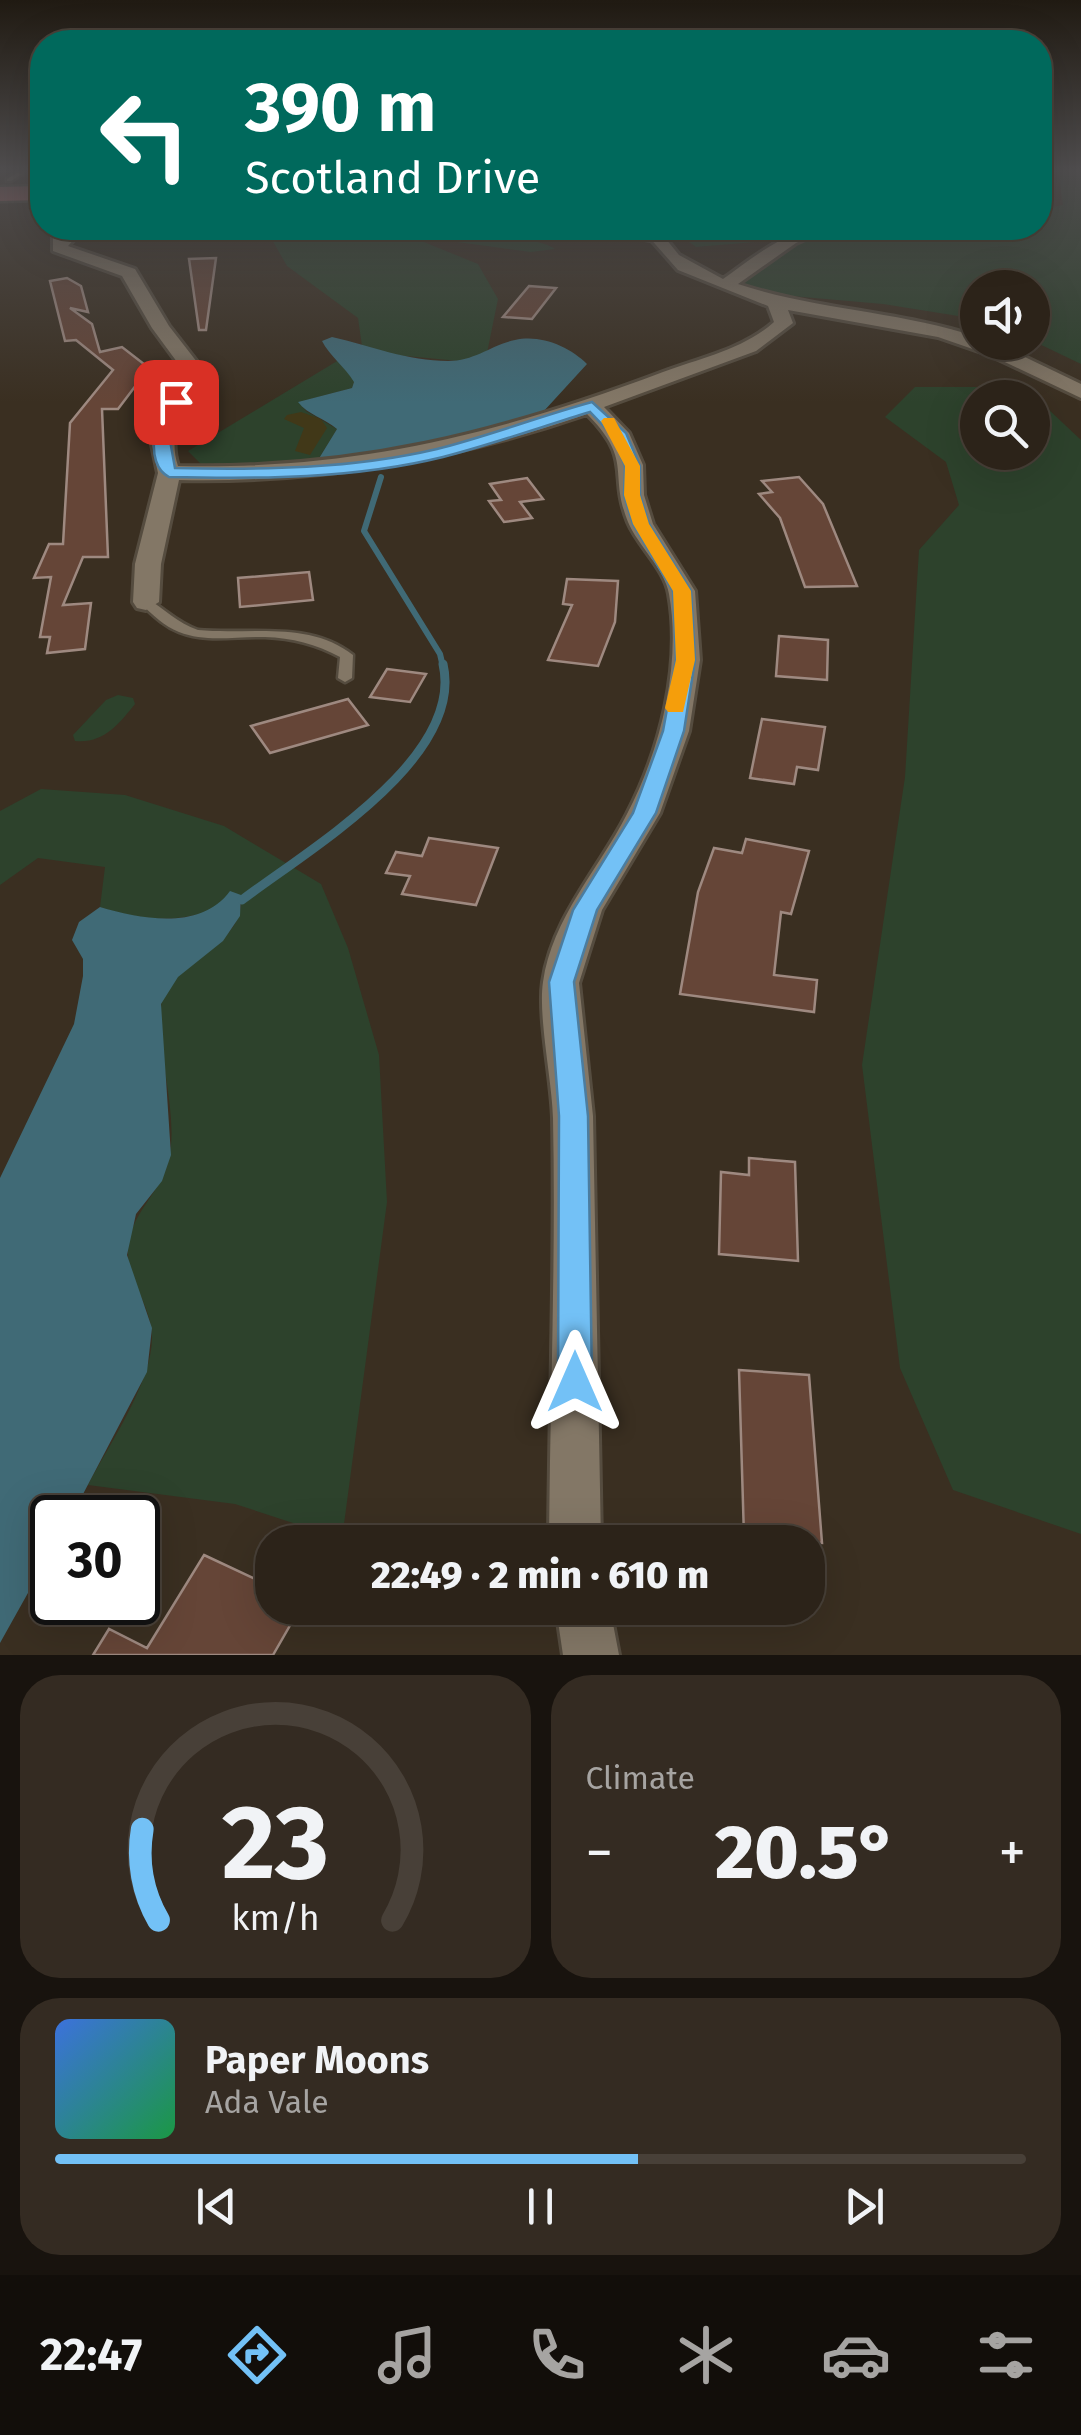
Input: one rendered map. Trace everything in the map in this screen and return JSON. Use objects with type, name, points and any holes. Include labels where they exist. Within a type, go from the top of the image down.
[{"type":"street","points":[[59,247],[129,273],[186,362],[180,389],[161,435],[169,473],[148,564],[146,602]]},
{"type":"street","points":[[666,247],[672,258],[695,272],[776,303],[938,330],[996,351],[1081,392]]},
{"type":"street","points":[[728,283],[780,247]]},
{"type":"street","points":[[169,473],[252,474],[371,466],[440,453],[592,406],[766,336],[784,323],[776,303]]},
{"type":"street","points":[[575,1525],[574,1116],[562,982],[585,910],[644,813],[674,731],[686,660],[682,591],[641,524],[632,495],[632,466],[618,433],[592,406]]},
{"type":"street","points":[[587,1625],[591,1655]]},
{"type":"lane","points":[[146,602],[161,618],[193,636],[284,634],[324,643],[347,656],[345,678]]},
{"type":"green space","points":[[276,247],[437,247],[478,264],[498,299],[487,353],[459,361],[395,355],[354,382],[352,388],[299,402],[306,411],[337,429],[318,460],[283,467],[201,464],[188,451],[362,346],[358,318],[287,266]]},
{"type":"green space","points":[[496,247],[555,249],[531,252]]},
{"type":"green space","points":[[788,247],[1081,247],[1081,364],[1050,349],[1050,270],[960,270],[960,316],[883,304],[768,294],[739,282]]},
{"type":"green space","points":[[915,387],[960,387],[960,470],[1050,470],[1050,411],[1081,440],[1081,1534],[953,1490],[900,1368],[862,1065],[905,777],[919,550],[959,505],[946,462],[885,417]]},
{"type":"green space","points":[[118,695],[133,698],[135,704],[123,719],[102,736],[75,741],[73,735],[106,700]]},
{"type":"green space","points":[[41,789],[125,795],[224,826],[321,884],[348,948],[379,1055],[387,1202],[344,1525],[299,1525],[235,1504],[88,1485],[141,1386],[152,1344],[149,1317],[128,1254],[133,1227],[160,1183],[169,1158],[170,1103],[161,1007],[166,990],[177,976],[231,929],[239,914],[241,895],[192,916],[138,917],[100,907],[105,867],[38,858],[0,885],[0,811]]},
{"type":"sand","points":[[301,412],[321,419],[327,428],[310,455],[295,451],[304,428],[284,419]]},
{"type":"water","points":[[332,337],[404,356],[448,361],[515,340],[545,340],[564,347],[587,364],[543,412],[440,443],[365,459],[318,460],[337,429],[298,402],[352,388],[354,382],[322,341]]},
{"type":"water","points":[[230,891],[241,895],[240,916],[223,941],[178,977],[161,1004],[171,1155],[162,1181],[136,1214],[127,1255],[152,1328],[147,1372],[83,1495],[30,1495],[30,1589],[0,1643],[0,1178],[74,1024],[83,976],[83,959],[72,940],[79,922],[100,907],[170,919],[203,912]]},
{"type":"building","points":[[216,258],[206,330],[199,330],[189,259]]},
{"type":"building","points":[[67,278],[81,286],[88,312],[70,308],[92,324],[100,352],[122,347],[149,368],[118,409],[102,409],[108,557],[83,557],[63,605],[91,603],[85,649],[47,653],[50,637],[40,637],[51,577],[34,578],[49,544],[63,544],[70,423],[113,370],[76,340],[65,341],[50,281]]},
{"type":"building","points":[[529,286],[556,288],[532,319],[503,317]]},
{"type":"building","points":[[799,477],[823,504],[857,586],[805,587],[780,518],[759,494],[772,492],[762,481]]},
{"type":"building","points":[[527,478],[543,499],[520,502],[532,518],[504,522],[489,501],[501,500],[490,484]]},
{"type":"building","points":[[309,572],[313,600],[240,607],[238,578]]},
{"type":"building","points":[[567,579],[618,581],[615,622],[598,666],[548,660],[572,605],[563,604]]},
{"type":"building","points":[[779,636],[828,640],[827,680],[776,676]]},
{"type":"building","points":[[387,669],[426,674],[410,702],[370,697]]},
{"type":"building","points":[[348,699],[368,725],[270,753],[251,726]]},
{"type":"building","points":[[762,719],[825,727],[818,770],[797,767],[794,784],[750,778]]},
{"type":"building","points":[[429,838],[498,848],[476,905],[402,894],[410,876],[386,873],[396,852],[422,856]]},
{"type":"building","points":[[746,839],[809,851],[791,914],[781,912],[774,975],[817,980],[814,1012],[680,994],[698,892],[714,848],[742,853]]},
{"type":"building","points":[[749,1158],[795,1162],[798,1261],[719,1254],[721,1172],[749,1175]]},
{"type":"building","points":[[739,1370],[809,1375],[821,1525],[744,1525]]},
{"type":"building","points":[[204,1555],[255,1579],[255,1625],[290,1625],[273,1655],[93,1655],[109,1629],[147,1648]]},
{"type":"waterway","points":[[381,477],[364,531],[440,654],[443,667]]},
{"type":"waterway","points":[[242,900],[340,829],[406,768],[430,734],[443,699],[443,667]]},
{"type":"slow traffic","points":[[609,421],[632,466],[632,495],[641,524],[682,591],[686,660],[676,708]]},
{"type":"route","points":[[176,402],[161,435],[169,473],[252,474],[371,466],[440,453],[592,406],[618,433],[632,466],[632,495],[641,524],[682,591],[686,660],[674,731],[644,813],[585,910],[562,982],[574,1116],[575,1382]]}]
